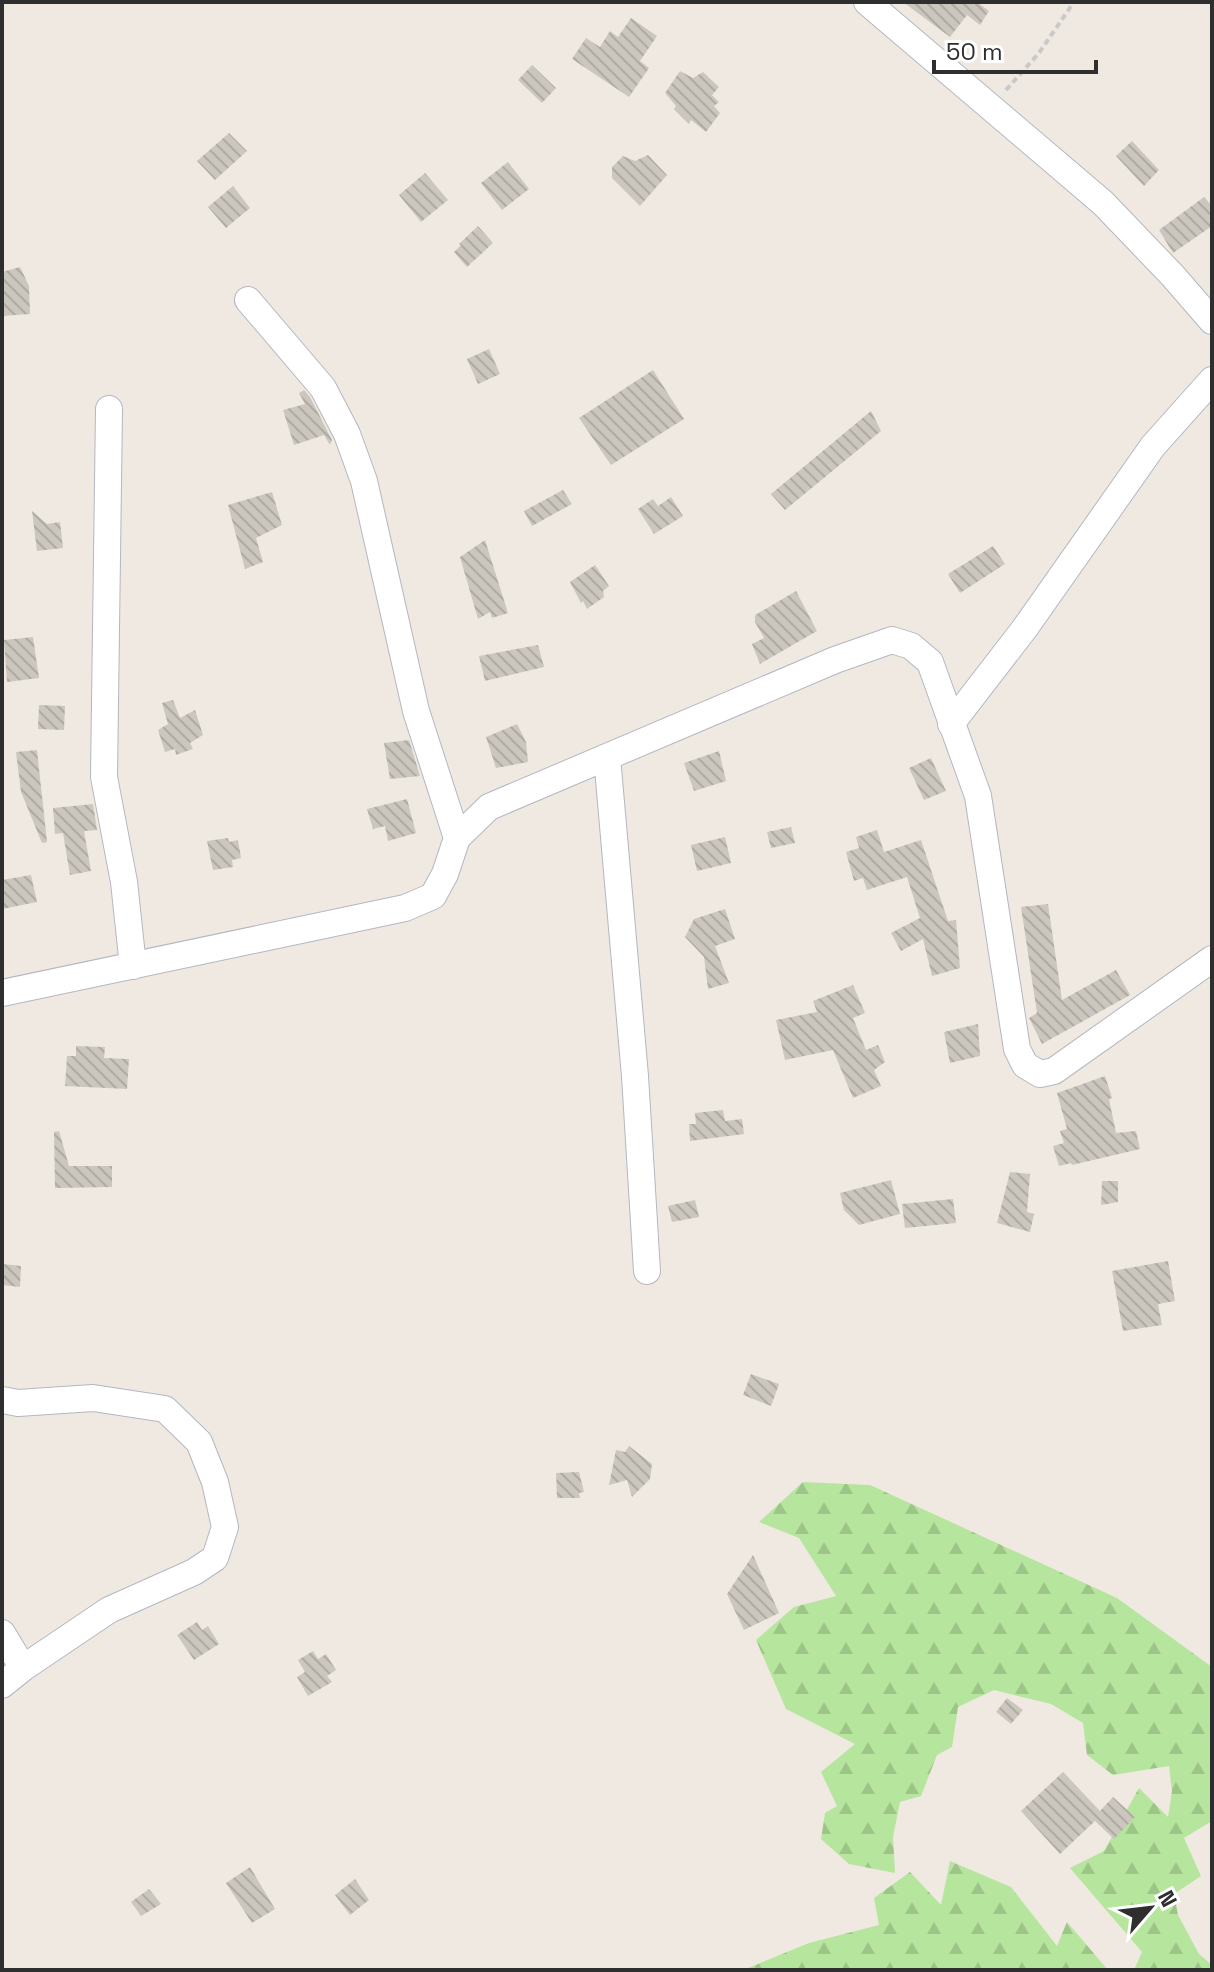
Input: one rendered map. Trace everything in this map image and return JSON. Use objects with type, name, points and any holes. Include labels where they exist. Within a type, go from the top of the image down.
[{"type":"street","points":[[867,2],[1103,203],[1212,321]]},
{"type":"street","points":[[248,300],[323,388],[347,434],[364,481],[416,711],[457,838]]},
{"type":"street","points":[[951,724],[1025,628],[1153,446],[1212,380]]},
{"type":"street","points":[[109,409],[104,777],[124,882],[133,966]]},
{"type":"street","points":[[2,993],[405,908],[433,896],[445,874],[457,838],[489,807],[835,660],[892,640],[911,646],[930,662],[978,796],[1017,1049],[1025,1065],[1040,1074],[1054,1071],[1212,959]]},
{"type":"street","points":[[607,757],[635,1076],[647,1271]]},
{"type":"street","points":[[2,1400],[18,1403],[93,1398],[165,1409],[199,1442],[215,1482],[225,1527],[215,1558],[194,1572],[109,1610],[2,1685]]},
{"type":"street","points":[[2,1633],[23,1668]]},
{"type":"path","points":[[991,106],[1039,53],[1074,2]]},
{"type":"green space","points":[[803,1482],[870,1485],[1117,1598],[1212,1667],[1212,1821],[1184,1838],[1201,1876],[1174,1894],[1178,1915],[1199,1954],[1212,1965],[1212,1970],[1134,1970],[1142,1952],[1070,1868],[1104,1851],[1139,1788],[1168,1817],[1172,1791],[1169,1766],[1113,1775],[1087,1755],[1083,1723],[1051,1704],[994,1690],[958,1707],[952,1747],[937,1755],[921,1796],[900,1802],[893,1837],[895,1873],[849,1864],[821,1839],[825,1813],[837,1806],[821,1772],[855,1744],[786,1709],[756,1640],[794,1607],[836,1596],[799,1538],[759,1522]]},
{"type":"green space","points":[[950,1861],[1011,1887],[1057,1946],[1067,1922],[1108,1970],[743,1970],[809,1943],[879,1925],[874,1898],[910,1872],[941,1905]]},
{"type":"building","points":[[903,2],[977,2],[989,11],[980,25],[967,15],[950,37]]},
{"type":"building","points":[[631,18],[657,36],[640,61],[649,68],[629,97],[572,59],[586,38],[600,47],[610,31],[618,37]]},
{"type":"building","points":[[532,65],[556,88],[542,103],[518,80]]},
{"type":"building","points":[[680,71],[693,78],[703,72],[719,87],[712,95],[719,102],[714,106],[720,113],[706,132],[691,120],[689,124],[674,109],[676,106],[665,93]]},
{"type":"building","points":[[229,133],[247,151],[215,180],[197,161]]},
{"type":"building","points":[[1132,141],[1159,170],[1144,186],[1116,156]]},
{"type":"building","points":[[648,155],[667,175],[640,206],[612,178],[612,167],[623,156],[635,161]]},
{"type":"building","points":[[508,162],[529,189],[502,210],[481,183]]},
{"type":"building","points":[[425,173],[448,200],[421,222],[399,195]]},
{"type":"building","points":[[233,186],[250,208],[226,228],[208,207]]},
{"type":"building","points":[[1204,197],[1212,206],[1212,226],[1173,253],[1159,230]]},
{"type":"building","points":[[478,226],[493,243],[467,267],[454,252]]},
{"type":"building","points":[[20,267],[29,286],[30,314],[2,316],[2,272]]},
{"type":"building","points":[[489,349],[500,374],[478,384],[467,359]]},
{"type":"building","points":[[653,370],[684,419],[611,465],[579,418]]},
{"type":"building","points":[[304,390],[332,440],[330,445],[324,435],[294,445],[283,410],[305,404],[299,393]]},
{"type":"building","points":[[871,411],[881,431],[785,510],[771,494]]},
{"type":"building","points":[[563,490],[572,504],[532,526],[524,511]]},
{"type":"building","points":[[272,492],[282,525],[256,538],[263,562],[245,569],[228,505]]},
{"type":"building","points":[[671,497],[683,516],[654,534],[638,509],[653,499],[658,506]]},
{"type":"building","points":[[32,511],[47,524],[60,522],[63,548],[37,551]]},
{"type":"building","points":[[485,540],[508,613],[492,618],[490,612],[478,619],[460,557]]},
{"type":"building","points":[[993,546],[1005,564],[960,593],[948,574]]},
{"type":"building","points":[[595,565],[609,586],[603,591],[604,597],[587,609],[570,582]]},
{"type":"building","points":[[796,591],[817,631],[760,664],[752,644],[764,638],[755,622],[755,615]]},
{"type":"building","points":[[33,637],[39,678],[7,682],[4,640]]},
{"type":"building","points":[[538,645],[544,667],[485,681],[479,656]]},
{"type":"building","points":[[173,700],[180,718],[195,710],[203,735],[190,743],[193,749],[176,755],[175,749],[165,752],[158,730],[168,724],[162,703]]},
{"type":"building","points":[[39,705],[65,706],[64,730],[38,729]]},
{"type":"building","points":[[517,724],[526,742],[528,762],[496,768],[486,737]]},
{"type":"building","points":[[409,740],[420,776],[390,779],[384,743]]},
{"type":"building","points":[[37,750],[47,842],[42,843],[21,792],[16,752]]},
{"type":"building","points":[[719,751],[726,781],[694,791],[684,763]]},
{"type":"building","points":[[931,758],[946,791],[924,800],[909,768]]},
{"type":"building","points":[[407,799],[416,833],[388,841],[385,826],[373,829],[367,809]]},
{"type":"building","points":[[93,804],[97,830],[84,831],[91,871],[70,875],[63,833],[55,834],[53,808]]},
{"type":"building","points":[[791,827],[795,843],[771,848],[767,832]]},
{"type":"building","points":[[877,830],[884,852],[921,840],[948,921],[956,920],[960,968],[932,976],[923,939],[901,951],[891,933],[920,918],[907,877],[867,890],[863,878],[854,881],[846,852],[859,848],[856,837]]},
{"type":"building","points":[[725,837],[731,863],[697,871],[691,845]]},
{"type":"building","points":[[228,838],[229,842],[238,840],[241,858],[232,860],[233,867],[213,870],[207,841]]},
{"type":"building","points":[[31,875],[37,902],[2,909],[2,880]]},
{"type":"building","points":[[1048,904],[1062,1000],[1116,970],[1130,995],[1042,1044],[1029,1018],[1037,1013],[1021,907]]},
{"type":"building","points":[[725,909],[735,939],[715,946],[729,983],[708,989],[704,957],[685,937],[694,919]]},
{"type":"building","points":[[853,985],[865,1013],[853,1018],[866,1050],[878,1045],[885,1062],[874,1070],[881,1086],[853,1098],[833,1050],[785,1060],[776,1020],[817,1012],[813,1001]]},
{"type":"building","points":[[978,1024],[980,1056],[950,1063],[944,1032]]},
{"type":"building","points":[[76,1046],[105,1047],[104,1058],[129,1059],[127,1089],[65,1086],[67,1056],[76,1056]]},
{"type":"building","points":[[1105,1076],[1112,1098],[1109,1099],[1116,1133],[1136,1131],[1140,1149],[1059,1166],[1053,1146],[1064,1143],[1060,1131],[1067,1129],[1057,1093]]},
{"type":"building","points":[[723,1110],[725,1121],[742,1119],[744,1134],[690,1141],[689,1124],[696,1124],[695,1113]]},
{"type":"building","points":[[59,1131],[69,1166],[112,1166],[112,1187],[55,1188],[54,1132]]},
{"type":"building","points":[[1010,1172],[1030,1174],[1027,1212],[1034,1214],[1030,1232],[997,1223]]},
{"type":"building","points":[[891,1180],[900,1214],[859,1225],[844,1210],[840,1193]]},
{"type":"building","points":[[1102,1181],[1118,1181],[1118,1202],[1101,1205]]},
{"type":"building","points":[[953,1199],[956,1223],[905,1228],[902,1204]]},
{"type":"building","points":[[695,1200],[699,1217],[672,1222],[668,1206]]},
{"type":"building","points":[[1168,1261],[1175,1301],[1158,1304],[1162,1325],[1123,1331],[1112,1271]]},
{"type":"building","points":[[2,1264],[21,1266],[20,1287],[2,1285]]},
{"type":"building","points":[[751,1374],[779,1384],[771,1406],[743,1395]]},
{"type":"building","points":[[629,1446],[652,1464],[650,1479],[632,1497],[627,1480],[609,1485],[616,1450],[625,1452]]},
{"type":"building","points":[[579,1472],[584,1492],[579,1493],[580,1498],[557,1498],[556,1473]]},
{"type":"building","points":[[753,1555],[779,1613],[744,1630],[727,1594]]},
{"type":"building","points":[[197,1622],[202,1630],[208,1626],[219,1644],[194,1660],[177,1635]]},
{"type":"building","points":[[313,1651],[318,1659],[326,1654],[336,1670],[327,1676],[332,1682],[308,1696],[297,1677],[305,1672],[298,1660]]},
{"type":"building","points":[[1007,1698],[1023,1710],[1011,1724],[996,1712]]},
{"type":"building","points":[[1063,1772],[1100,1811],[1113,1797],[1135,1817],[1114,1839],[1095,1821],[1060,1854],[1021,1811]]},
{"type":"building","points":[[250,1867],[275,1909],[252,1923],[226,1883]]},
{"type":"building","points":[[355,1879],[369,1900],[350,1915],[335,1895]]},
{"type":"building","points":[[149,1889],[161,1904],[141,1916],[131,1902]]}]
